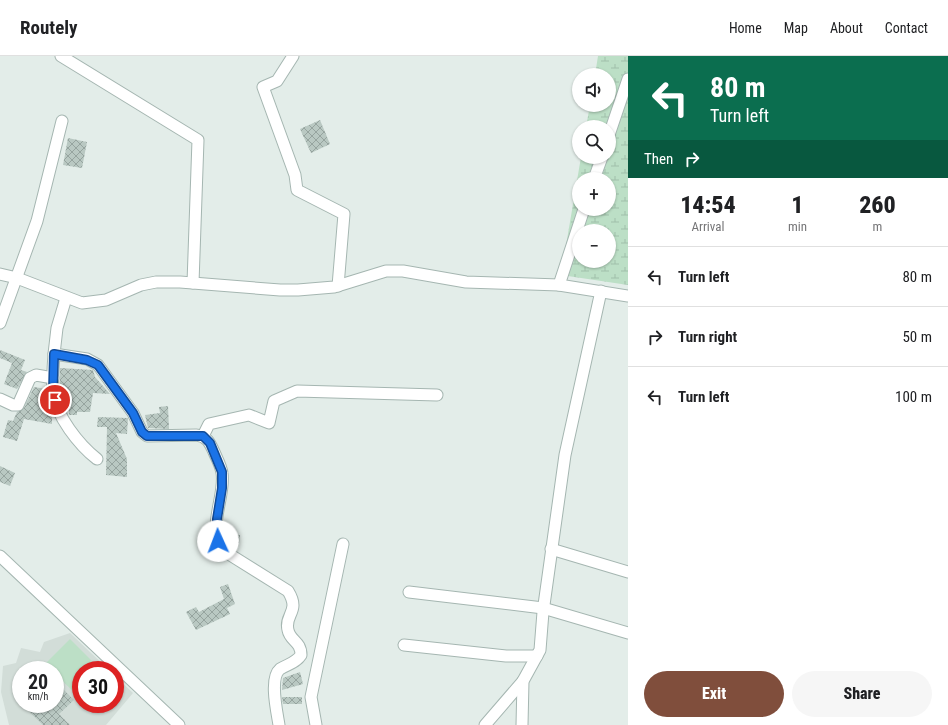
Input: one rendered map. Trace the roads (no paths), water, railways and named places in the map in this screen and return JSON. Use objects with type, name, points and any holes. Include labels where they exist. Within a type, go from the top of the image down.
[{"type":"street","points":[[61,56],[198,140],[193,283]]},
{"type":"street","points":[[293,56],[277,81],[263,87],[296,174],[297,190],[344,214],[338,286]]},
{"type":"street","points":[[614,120],[628,78]]},
{"type":"street","points":[[0,323],[17,278],[44,197],[62,121]]},
{"type":"street","points":[[559,285],[582,216]]},
{"type":"street","points":[[0,274],[17,278],[82,303],[106,300],[141,284],[156,282],[193,283],[280,290],[338,286],[386,271],[403,271],[466,282],[559,285],[628,296]]},
{"type":"street","points":[[485,725],[523,682],[540,650],[543,608],[565,455],[601,291]]},
{"type":"street","points":[[66,298],[57,328],[54,354],[53,392],[57,408],[75,438],[97,459]]},
{"type":"street","points":[[54,354],[87,360],[98,365],[133,413],[142,432],[147,436],[203,436],[210,443],[222,472],[222,488],[217,519],[218,541],[220,546],[224,551],[288,591],[294,600],[294,606],[287,627],[288,632],[299,644],[301,654],[298,659],[279,670],[276,677],[274,686],[279,725]]},
{"type":"street","points":[[0,399],[13,405],[18,405],[30,378],[36,376],[53,378]]},
{"type":"street","points":[[203,436],[209,424],[249,415],[269,423],[274,401],[297,391],[437,395]]},
{"type":"street","points":[[316,725],[311,697],[343,544]]},
{"type":"street","points":[[552,549],[628,572]]},
{"type":"street","points":[[0,556],[179,725]]},
{"type":"street","points":[[409,592],[543,608],[628,633]]},
{"type":"street","points":[[404,645],[506,656],[537,656]]},
{"type":"street","points":[[522,725],[523,682]]}]
